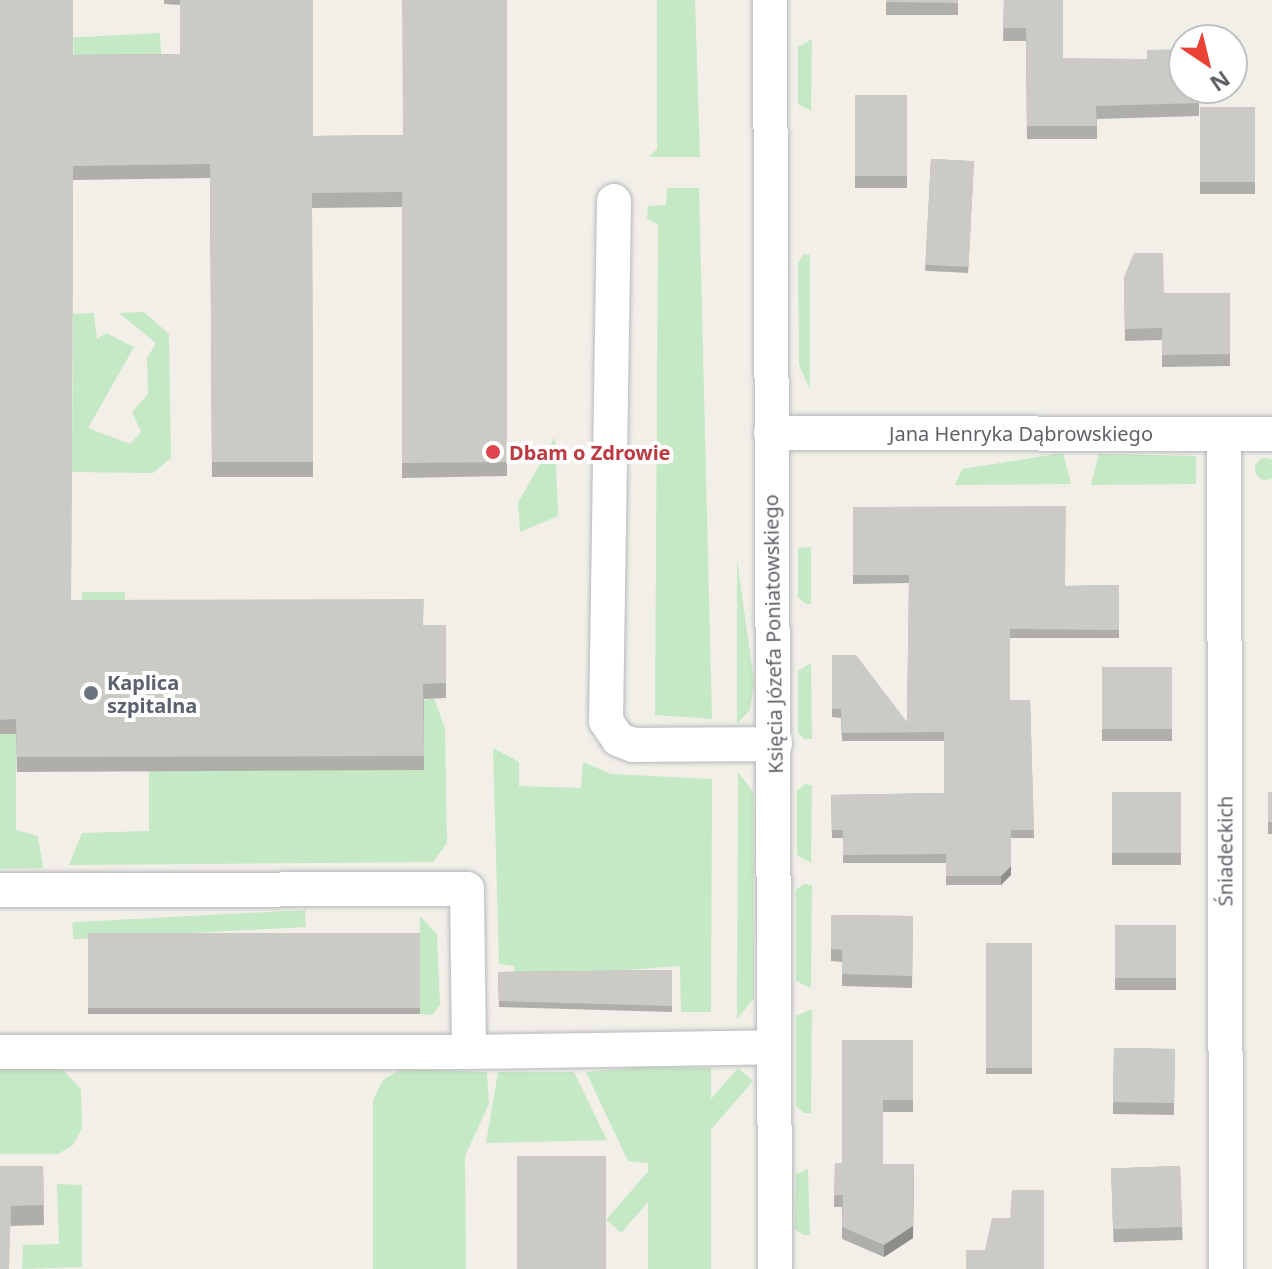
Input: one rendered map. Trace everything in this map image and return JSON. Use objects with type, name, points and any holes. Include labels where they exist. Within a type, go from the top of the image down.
[{"type":"street","name":"Księcia Józefa Poniatowskiego","points":[[770,0],[775,1269]]},
{"type":"street","points":[[614,201],[606,721],[618,739],[633,745],[775,744]]},
{"type":"street","name":"Jana Henryka Dąbrowskiego","points":[[771,433],[1272,434]]},
{"type":"street","name":"Śniadeckich","points":[[1224,434],[1226,1269]]},
{"type":"street","points":[[0,890],[467,889],[469,1052]]},
{"type":"street","points":[[0,1052],[469,1052],[774,1047]]},
{"type":"green space","points":[[657,0],[695,0],[700,157],[649,157],[657,149]]},
{"type":"green space","points":[[160,33],[162,68],[75,73],[73,38]]},
{"type":"green space","points":[[812,39],[811,111],[798,104],[798,47]]},
{"type":"green space","points":[[667,188],[699,188],[712,719],[655,715],[658,224],[647,219],[648,206],[666,205]]},
{"type":"green space","points":[[804,254],[810,255],[810,389],[799,365],[798,263]]},
{"type":"green space","points":[[144,312],[169,334],[171,458],[153,473],[72,472],[73,314],[94,313],[97,339],[106,333],[134,347],[88,428],[130,444],[141,432],[132,412],[148,394],[147,358],[156,343],[119,313]]},
{"type":"green space","points":[[555,437],[558,516],[520,532],[518,503]]},
{"type":"green space","points":[[1063,453],[1071,484],[955,485],[962,469]]},
{"type":"green space","points":[[1099,454],[1196,456],[1196,484],[1091,485]]},
{"type":"green space","points":[[1266,458],[1274,461],[1277,469],[1274,477],[1266,480],[1258,477],[1255,469],[1258,461]]},
{"type":"green space","points":[[811,547],[811,604],[806,604],[798,597],[798,548]]},
{"type":"green space","points":[[737,559],[754,682],[750,710],[737,724]]},
{"type":"green space","points":[[82,592],[125,592],[125,614],[82,614]]},
{"type":"green space","points":[[811,663],[812,739],[804,739],[798,733],[798,671]]},
{"type":"green space","points":[[434,698],[445,729],[447,843],[433,862],[69,865],[82,833],[149,831],[149,771]]},
{"type":"green space","points":[[0,734],[16,734],[16,830],[38,836],[43,868],[0,869]]},
{"type":"green space","points":[[493,748],[519,762],[519,786],[581,788],[583,762],[611,774],[712,779],[711,1012],[681,1012],[680,966],[514,978],[514,966],[499,964]]},
{"type":"green space","points":[[738,772],[753,792],[754,998],[737,1019]]},
{"type":"green space","points":[[805,784],[812,785],[811,863],[797,855],[797,791]]},
{"type":"green space","points":[[804,884],[812,885],[811,988],[796,981],[796,890]]},
{"type":"green space","points":[[305,910],[306,927],[73,939],[72,922]]},
{"type":"green space","points":[[420,916],[437,934],[440,1005],[432,1015],[420,1014]]},
{"type":"green space","points":[[812,1009],[811,1113],[804,1113],[796,1106],[796,1016]]},
{"type":"green space","points":[[646,1067],[711,1068],[711,1269],[648,1269],[648,1163],[628,1161],[586,1072]]},
{"type":"green space","points":[[61,1068],[81,1089],[82,1128],[73,1145],[58,1154],[0,1154],[0,1069]]},
{"type":"green space","points":[[738,1068],[753,1081],[621,1233],[606,1220]]},
{"type":"green space","points":[[401,1069],[487,1072],[489,1104],[465,1156],[466,1269],[373,1269],[373,1100],[383,1080]]},
{"type":"green space","points":[[498,1072],[574,1072],[607,1140],[486,1143]]},
{"type":"green space","points":[[808,1169],[810,1235],[803,1235],[795,1229],[796,1174]]},
{"type":"green space","points":[[57,1184],[82,1185],[82,1267],[22,1269],[23,1245],[59,1244]]},
{"type":"building","points":[[0,0],[73,0],[73,55],[180,54],[180,0],[313,0],[313,136],[403,135],[402,0],[507,0],[507,462],[402,463],[402,192],[312,193],[313,462],[212,462],[210,164],[73,166],[71,600],[424,599],[423,625],[446,625],[446,683],[423,684],[424,756],[17,757],[16,719],[0,720]]},
{"type":"building","points":[[958,0],[958,3],[886,2]]},
{"type":"building","points":[[1004,0],[1063,0],[1063,58],[1147,59],[1147,50],[1168,49],[1168,104],[1096,106],[1097,126],[1027,126],[1026,28],[1003,28]]},
{"type":"building","points":[[855,95],[907,95],[907,176],[855,176]]},
{"type":"building","points":[[1200,107],[1255,107],[1255,182],[1200,182]]},
{"type":"building","points":[[931,159],[974,161],[968,267],[925,265]]},
{"type":"building","points":[[1134,253],[1163,253],[1164,293],[1230,293],[1230,354],[1162,355],[1162,328],[1125,329],[1124,277]]},
{"type":"building","points":[[1066,506],[1065,586],[1119,585],[1119,630],[1010,629],[1010,700],[1030,700],[1034,830],[1011,830],[1011,866],[1001,876],[946,876],[946,854],[843,855],[843,830],[832,830],[831,795],[944,793],[944,732],[842,733],[841,709],[832,709],[832,655],[856,655],[907,722],[909,575],[853,575],[853,507]]},
{"type":"building","points":[[1102,667],[1172,667],[1172,729],[1102,729]]},
{"type":"building","points":[[1112,792],[1181,792],[1181,853],[1112,853]]},
{"type":"building","points":[[1268,792],[1272,792],[1272,822],[1268,822]]},
{"type":"building","points":[[831,915],[913,916],[912,976],[842,974],[842,950],[831,949]]},
{"type":"building","points":[[1115,925],[1176,925],[1176,978],[1115,978]]},
{"type":"building","points":[[88,933],[420,933],[420,1008],[88,1008]]},
{"type":"building","points":[[986,943],[1032,943],[1032,1068],[986,1068]]},
{"type":"building","points":[[672,970],[672,1006],[499,1001],[498,972]]},
{"type":"building","points":[[842,1040],[913,1040],[913,1100],[883,1100],[883,1164],[914,1164],[913,1226],[884,1245],[842,1227],[843,1195],[834,1195],[835,1163],[842,1163]]},
{"type":"building","points":[[1114,1048],[1175,1049],[1174,1103],[1113,1102]]},
{"type":"building","points":[[517,1156],[606,1156],[606,1269],[517,1269]]},
{"type":"building","points":[[0,1166],[43,1166],[44,1205],[11,1206],[9,1269],[0,1269]]},
{"type":"building","points":[[1180,1166],[1182,1227],[1113,1229],[1111,1168]]},
{"type":"building","points":[[1012,1190],[1044,1190],[1044,1269],[966,1269],[966,1250],[985,1250],[992,1218],[1010,1218]]},
{"type":"place","name":"Dbam o Zdrowie","points":[[493,452]]},
{"type":"place","name":"Kaplica szpitalna","points":[[91,693]]}]
